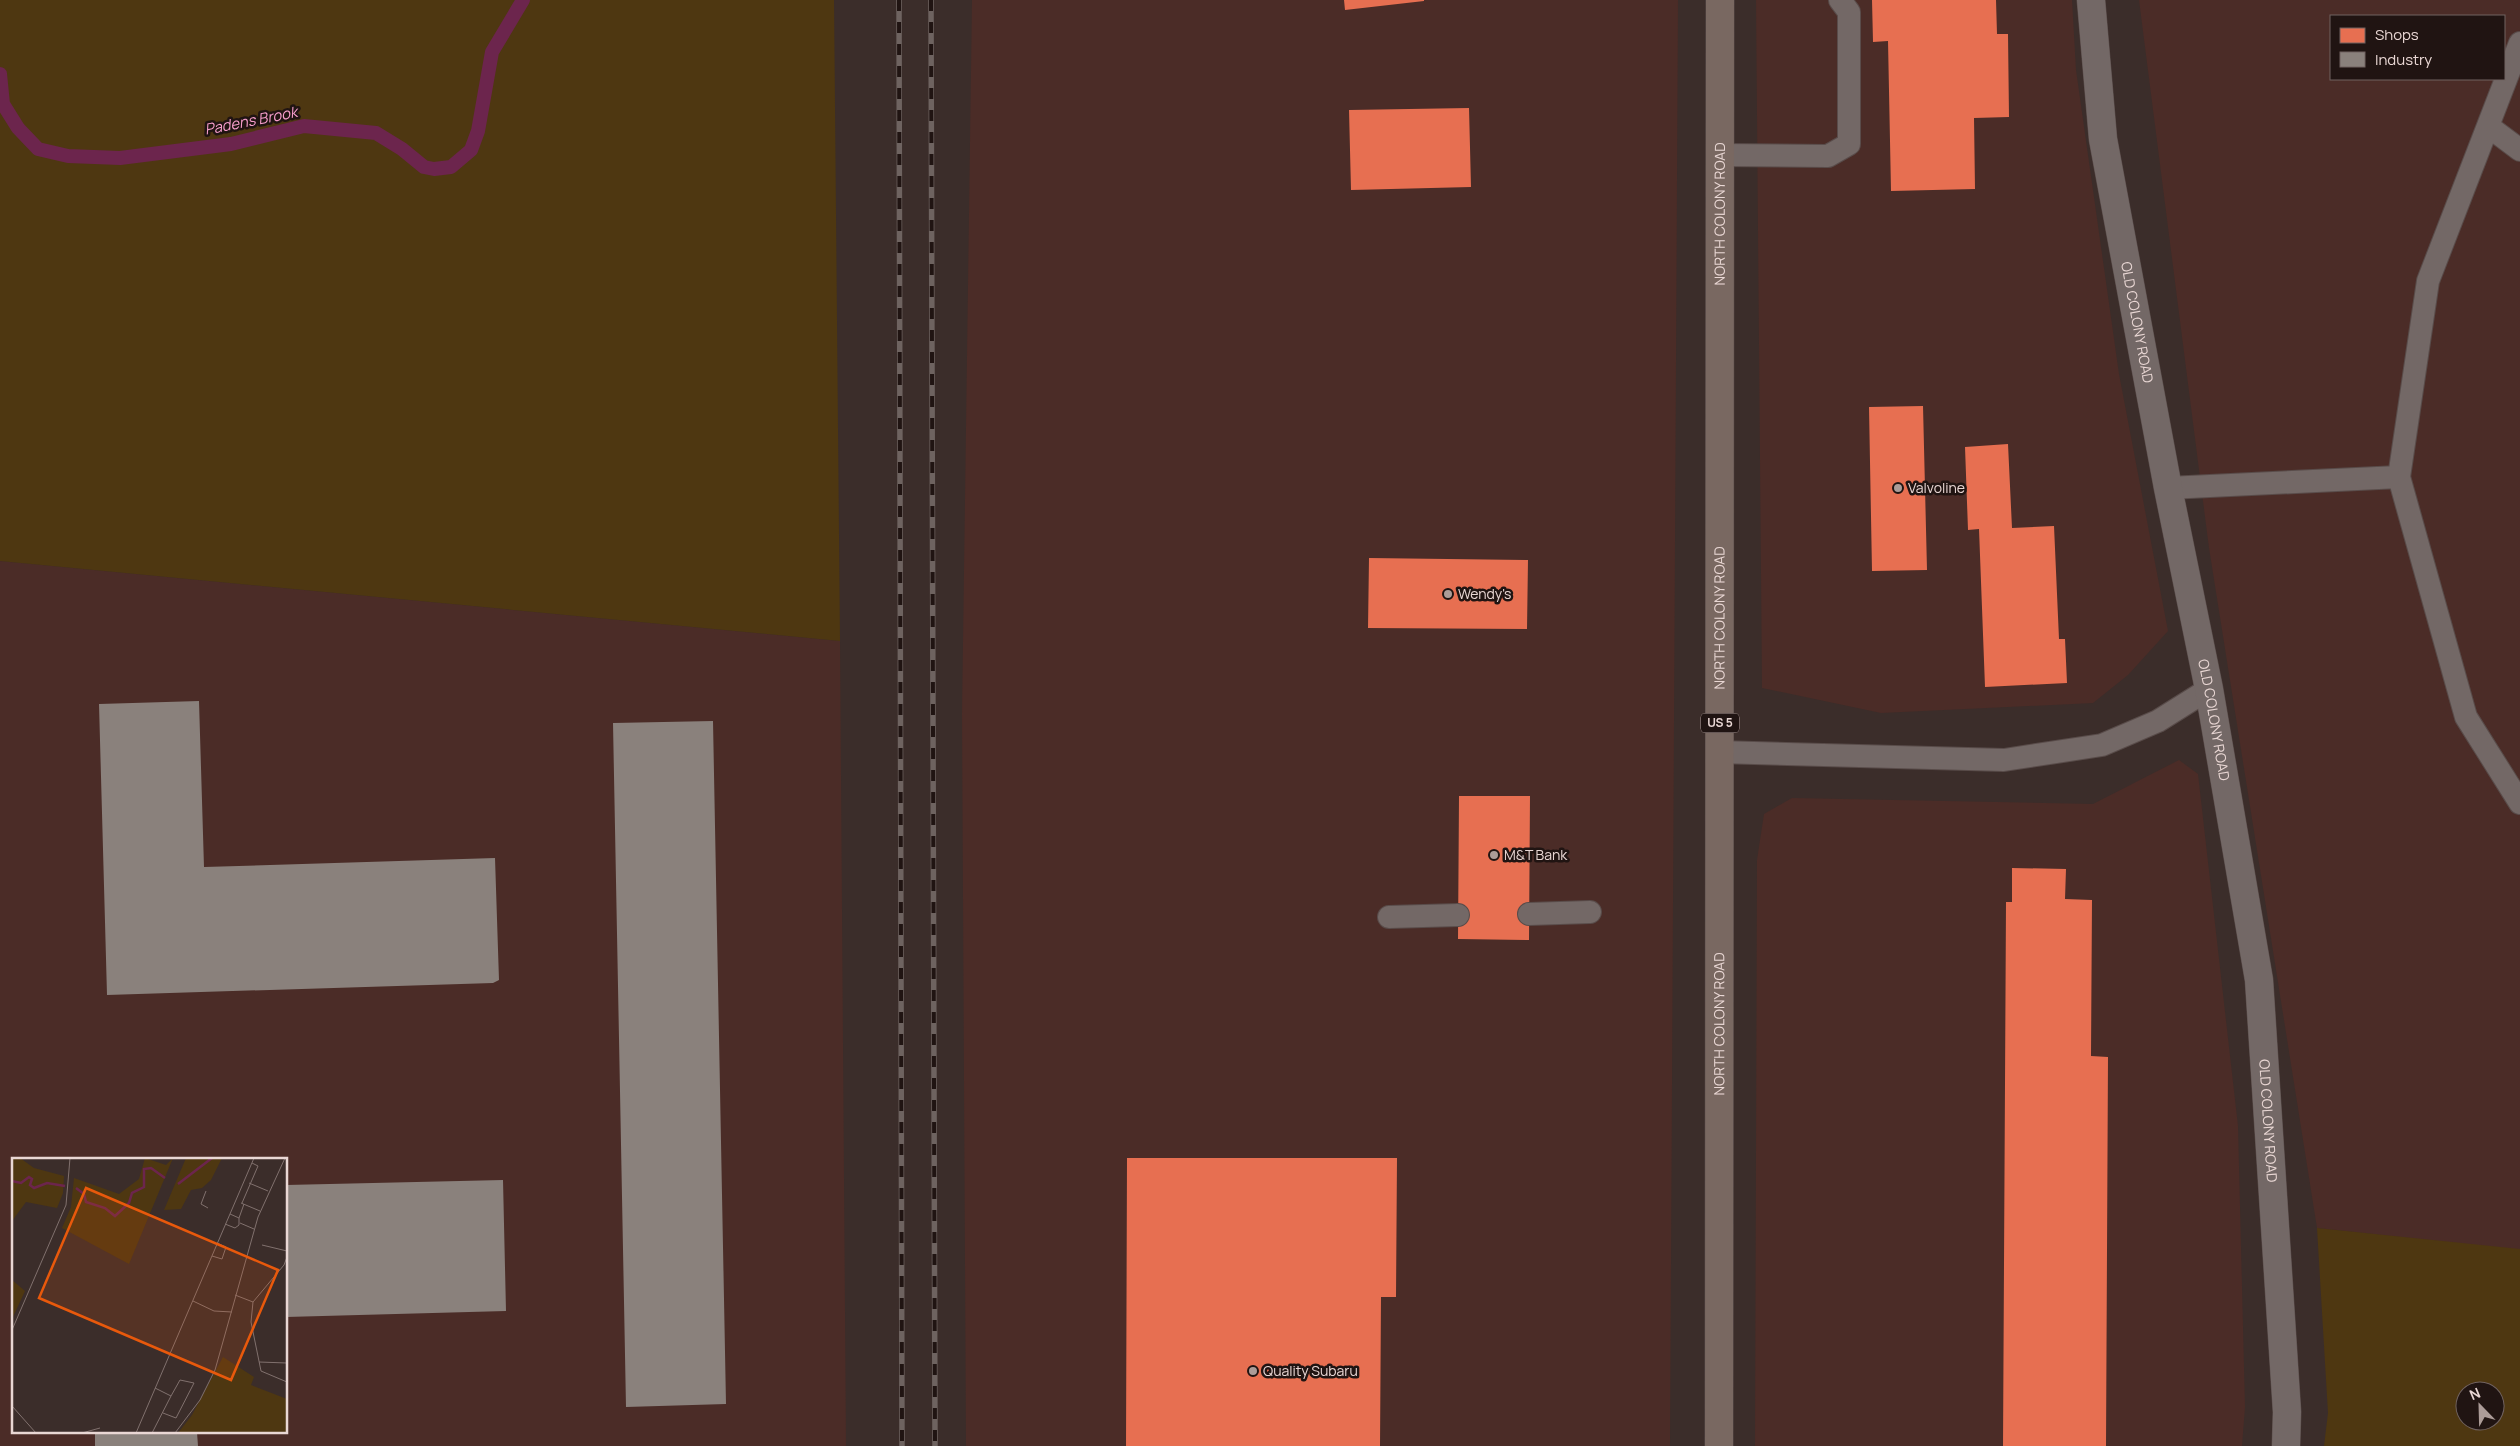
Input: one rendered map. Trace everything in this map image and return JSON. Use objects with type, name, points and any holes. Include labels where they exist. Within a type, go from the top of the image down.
[{"type":"main road","name":"NORTH COLONY ROAD","points":[[1718,1446],[1720,0]]},
{"type":"street","name":"OLD COLONY ROAD","points":[[2091,0],[2103,139],[2168,488],[2209,689],[2259,980],[2287,1412],[2286,1446]]},
{"type":"lane","points":[[1720,155],[1828,156],[1849,144],[1850,12],[1840,0]]},
{"type":"lane","points":[[2520,43],[2428,281],[2399,477],[2466,716],[2520,804]]},
{"type":"lane","points":[[2488,126],[2520,150]]},
{"type":"lane","points":[[2168,488],[2399,477]]},
{"type":"lane","points":[[1719,752],[2004,760],[2102,745],[2158,721],[2209,689]]},
{"type":"lane","points":[[1529,914],[1590,912]]},
{"type":"lane","points":[[1388,917],[1458,915]]},
{"type":"shaded area","points":[[0,0],[834,0],[840,641],[0,561]]},
{"type":"shaded area","points":[[972,0],[1678,0],[1670,1446],[966,1446],[962,714]]},
{"type":"shaded area","points":[[1756,0],[2072,0],[2076,70],[2119,374],[2168,631],[2128,675],[2093,703],[1881,713],[1762,688]]},
{"type":"shaded area","points":[[2139,0],[2520,0],[2520,1250],[2317,1228],[2209,548]]},
{"type":"shaded area","points":[[0,561],[840,641],[846,1446],[0,1446]]},
{"type":"shaded area","points":[[2179,760],[2198,774],[2238,1126],[2245,1407],[2242,1446],[1755,1446],[1757,860],[1764,814],[1792,798],[2093,804]]},
{"type":"shaded area","points":[[2317,1228],[2520,1249],[2520,1446],[2324,1446],[2328,1413]]},
{"type":"building: Shops","points":[[1344,0],[1424,0],[1424,1],[1345,10]]},
{"type":"building: Shops","points":[[1872,0],[1996,0],[1997,34],[2008,34],[2009,117],[1974,118],[1975,189],[1891,191],[1888,41],[1873,42]]},
{"type":"building: Shops","points":[[1469,108],[1471,187],[1351,190],[1349,110]]},
{"type":"building: Shops","name":"Valvoline","points":[[1923,406],[1927,570],[1872,571],[1869,407]]},
{"type":"building: Shops","points":[[2008,444],[2012,528],[2054,526],[2059,639],[2065,639],[2067,683],[1985,687],[1979,529],[1968,530],[1965,447]]},
{"type":"building: Shops","name":"Wendy's","points":[[1369,558],[1528,560],[1527,629],[1368,628]]},
{"type":"building: Shops","name":"M&T Bank","points":[[1459,796],[1530,796],[1529,940],[1458,939]]},
{"type":"building: Shops","points":[[2012,868],[2066,869],[2065,899],[2092,900],[2091,1056],[2108,1057],[2106,1446],[2003,1446],[2006,902],[2012,902]]},
{"type":"building: Shops","name":"Quality Subaru","points":[[1127,1158],[1397,1158],[1396,1297],[1381,1297],[1380,1446],[1126,1446]]},
{"type":"building: Industry","points":[[199,701],[204,867],[495,858],[499,980],[493,983],[107,995],[99,704]]},
{"type":"building: Industry","points":[[713,721],[726,1404],[626,1407],[613,723]]},
{"type":"building: Industry","points":[[503,1180],[506,1311],[288,1317],[288,1185]]},
{"type":"building: Industry","points":[[95,1434],[197,1434],[198,1446],[95,1446]]},
{"type":"waterway","name":"Padens Brook","points":[[0,74],[3,104],[18,128],[38,149],[68,156],[120,158],[231,144],[304,126],[376,133],[402,149],[424,167],[434,169],[451,167],[471,150],[478,131],[492,52],[523,0]]},
{"type":"railway","points":[[899,0],[902,1446]]},
{"type":"railway","points":[[931,0],[935,1446]]},
{"type":"place","name":"Valvoline","points":[[1898,488]]},
{"type":"place","name":"Wendy's","points":[[1448,594]]},
{"type":"place","name":"M&T Bank","points":[[1494,855]]},
{"type":"place","name":"Quality Subaru","points":[[1253,1371]]}]
